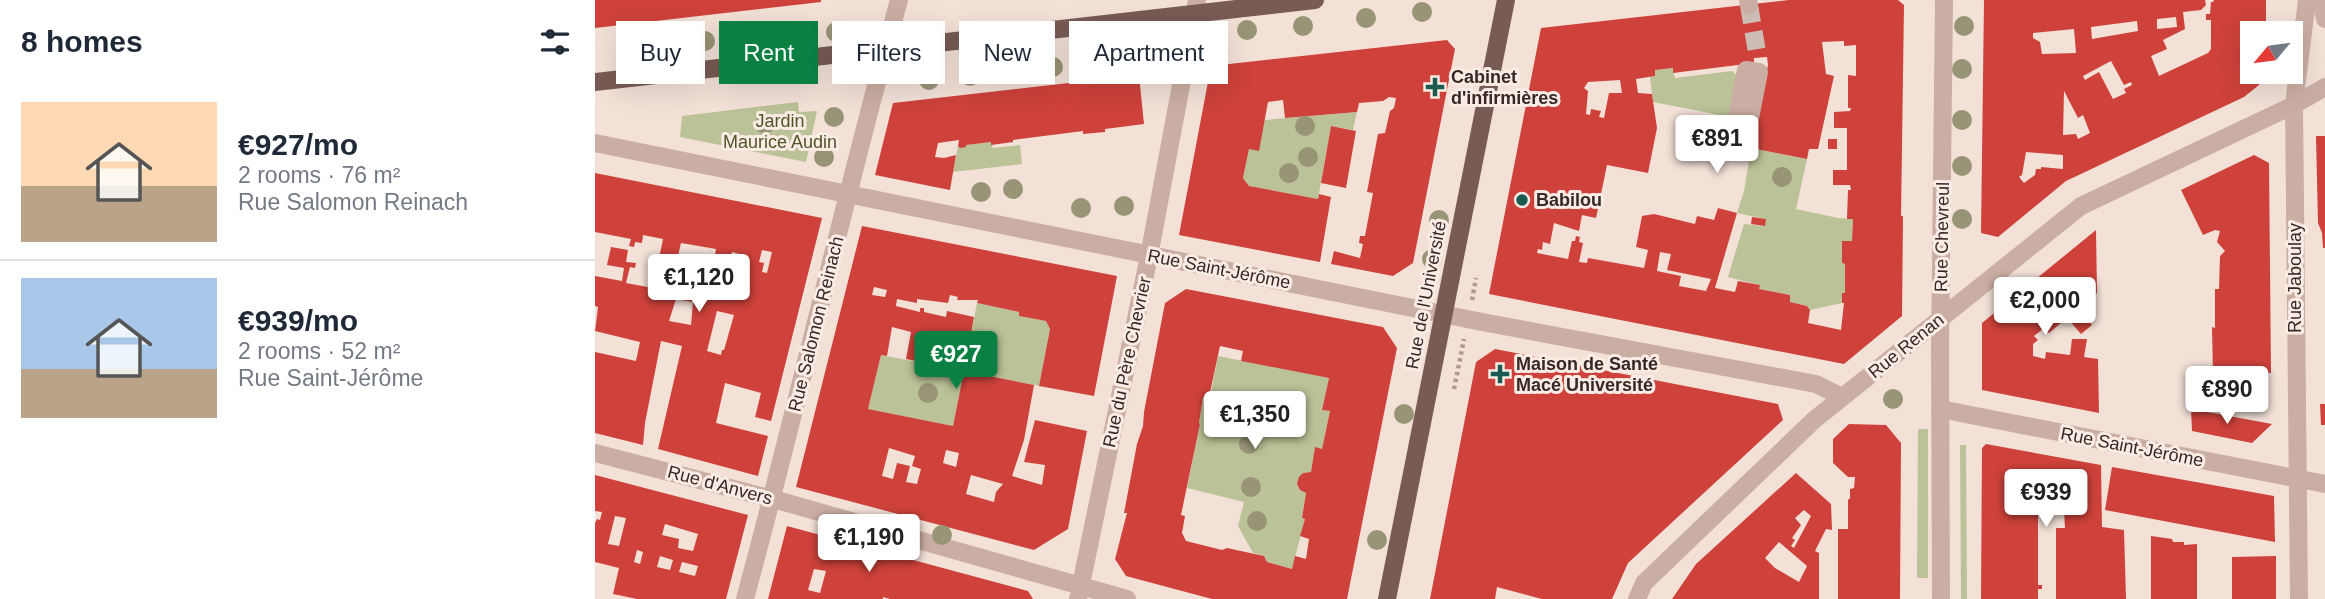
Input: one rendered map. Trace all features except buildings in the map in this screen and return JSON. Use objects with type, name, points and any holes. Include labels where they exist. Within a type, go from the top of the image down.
[{"type":"main road","points":[[945,41],[1195,7],[1315,0]]},
{"type":"main road","name":"Rue de l'Université","points":[[1387,599],[1506,0]]},
{"type":"main road","points":[[595,82],[832,55]]},
{"type":"street","name":"Rue Salomon Reinach","points":[[893,21],[899,0]]},
{"type":"street","name":"Rue Chevreul","points":[[1941,599],[1944,0]]},
{"type":"street","name":"Rue Jaboulay","points":[[2299,599],[2294,105],[2307,0]]},
{"type":"street","points":[[2321,0],[2325,19]]},
{"type":"street","name":"Rue du Père Chevrier","points":[[1079,593],[1149,256],[1195,7]]},
{"type":"street","points":[[1744,118],[1758,65]]},
{"type":"street","name":"Rue Salomon Reinach","points":[[745,599],[875,84]]},
{"type":"street","name":"Rue Renan","points":[[1637,599],[1644,583],[1814,420],[2081,206],[2294,105],[2325,87]]},
{"type":"street","name":"Rue Saint-Jérôme","points":[[595,144],[1149,256],[1816,384],[1842,397]]},
{"type":"street","name":"Rue Saint-Jérôme","points":[[1940,409],[2325,484]]},
{"type":"street","name":"Rue d'Anvers","points":[[595,453],[772,499],[1079,593],[1127,599]]},
{"type":"green space","points":[[1673,68],[1675,78],[1732,71],[1739,77],[1730,117],[1653,102],[1650,77],[1655,76],[1655,70]]},
{"type":"green space","name":"Jardin Maurice Audin","points":[[798,102],[799,112],[817,111],[806,162],[680,137],[682,116]]},
{"type":"green space","points":[[1357,112],[1353,130],[1331,126],[1318,199],[1249,186],[1243,178],[1249,149],[1265,120]]},
{"type":"green space","points":[[991,142],[993,148],[1020,145],[1022,164],[953,172],[958,146]]},
{"type":"green space","points":[[1751,148],[1807,159],[1796,209],[1853,219],[1852,241],[1842,242],[1845,293],[1842,294],[1842,303],[1810,310],[1807,306],[1790,302],[1790,295],[1759,289],[1759,285],[1728,277],[1744,224],[1765,226],[1765,219],[1737,213],[1744,191]]},
{"type":"green space","points":[[977,303],[1046,321],[1050,329],[1039,386],[964,371]]},
{"type":"green space","points":[[881,355],[964,371],[953,426],[868,409]]},
{"type":"green space","points":[[1218,356],[1329,378],[1322,410],[1330,411],[1322,449],[1315,448],[1311,472],[1303,473],[1297,484],[1300,490],[1306,493],[1302,518],[1305,519],[1292,569],[1267,562],[1264,556],[1253,553],[1238,526],[1244,502],[1187,488],[1203,397],[1210,397]]},
{"type":"green space","points":[[1918,429],[1928,429],[1928,578],[1917,578]]},
{"type":"green space","points":[[1960,445],[1966,445],[1967,599],[1961,599]]},
{"type":"tunnel","points":[[1749,5],[1758,58]]},
{"type":"place","name":"Cabinet d'infirmières","points":[[1435,87]]},
{"type":"place","name":"Babilou","points":[[1522,200]]},
{"type":"place","name":"Maison de Santé Macé Université","points":[[1500,374]]}]
